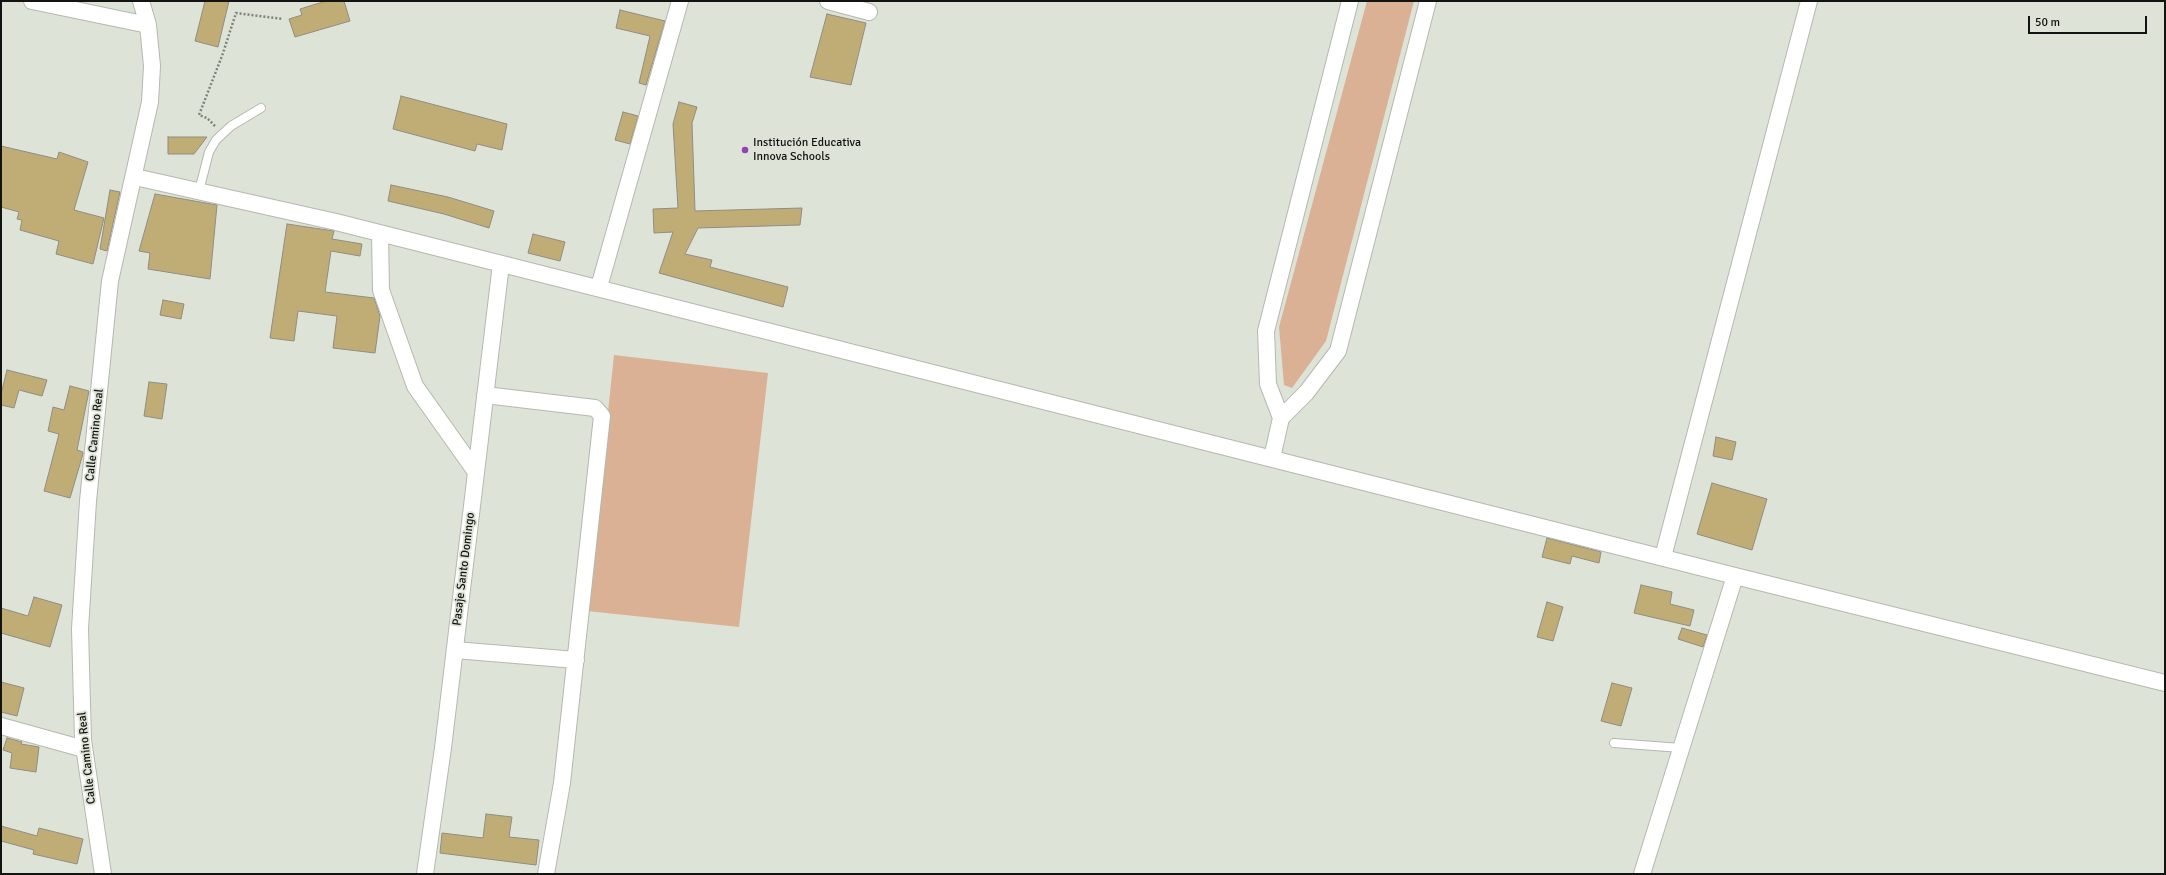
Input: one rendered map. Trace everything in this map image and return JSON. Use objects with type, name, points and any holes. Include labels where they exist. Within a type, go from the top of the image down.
[{"type":"street","points":[[32,1],[148,25]]},
{"type":"street","name":"Calle Camino Real","points":[[103,874],[84,749],[80,630],[88,501],[110,281],[135,176],[150,102],[152,66],[148,25],[141,1]]},
{"type":"street","points":[[600,287],[680,1]]},
{"type":"street","points":[[828,1],[869,12]]},
{"type":"street","points":[[1281,418],[1268,384],[1266,331],[1350,1]]},
{"type":"street","points":[[1272,458],[1281,418],[1306,393],[1338,351],[1428,1]]},
{"type":"street","points":[[1663,557],[1809,1]]},
{"type":"street","points":[[135,176],[380,233],[501,264],[600,287],[1735,576],[2165,683]]},
{"type":"street","points":[[380,233],[380,290],[415,386],[476,472]]},
{"type":"street","name":"Pasaje Santo Domingo","points":[[425,874],[501,264]]},
{"type":"street","points":[[485,395],[595,408],[602,416],[562,783],[546,874]]},
{"type":"street","points":[[1642,874],[1735,576]]},
{"type":"street","points":[[454,650],[576,660]]},
{"type":"street","points":[[1,726],[84,749]]},
{"type":"lane","points":[[199,191],[209,152],[222,134],[231,126],[261,108]]},
{"type":"lane","points":[[1614,743],[1681,748]]},
{"type":"path","points":[[222,134],[207,118],[199,115],[222,56],[236,13],[283,19]]},
{"type":"shaded area","points":[[1367,1],[1414,1],[1326,341],[1292,388],[1284,385],[1279,327]]},
{"type":"shaded area","points":[[614,355],[768,373],[739,627],[587,611]]},
{"type":"building","points":[[205,1],[229,1],[218,47],[195,41]]},
{"type":"building","points":[[326,1],[344,1],[350,21],[295,37],[289,19],[302,15],[300,9]]},
{"type":"building","points":[[620,10],[665,21],[646,85],[639,83],[650,36],[616,28]]},
{"type":"building","points":[[827,14],[866,23],[851,85],[810,77]]},
{"type":"building","points":[[401,96],[507,124],[502,150],[477,144],[475,151],[393,129]]},
{"type":"building","points":[[679,102],[697,107],[692,123],[695,211],[802,208],[800,225],[698,228],[685,254],[712,260],[710,267],[788,287],[783,307],[659,273],[673,232],[654,233],[653,209],[678,208],[673,124]]},
{"type":"building","points":[[623,112],[638,116],[630,144],[615,140]]},
{"type":"building","points":[[168,137],[207,137],[194,154],[168,154]]},
{"type":"building","points":[[1,146],[57,159],[59,152],[88,162],[74,210],[104,218],[93,264],[56,254],[59,241],[20,230],[22,220],[17,219],[19,212],[1,207]]},
{"type":"building","points":[[391,185],[448,197],[494,211],[489,228],[444,214],[388,201]]},
{"type":"building","points":[[110,190],[120,192],[107,251],[100,249]]},
{"type":"building","points":[[155,194],[217,205],[210,279],[148,269],[150,253],[139,251]]},
{"type":"building","points":[[287,224],[334,231],[332,239],[362,244],[360,256],[331,251],[325,292],[374,298],[380,316],[375,353],[333,348],[337,316],[298,311],[294,341],[270,338]]},
{"type":"building","points":[[533,234],[565,242],[560,261],[528,253]]},
{"type":"building","points":[[163,300],[184,304],[181,319],[160,315]]},
{"type":"building","points":[[7,370],[47,380],[42,396],[19,390],[14,408],[1,405],[1,394]]},
{"type":"building","points":[[149,382],[167,384],[162,419],[144,416]]},
{"type":"building","points":[[70,386],[89,391],[77,450],[83,452],[83,454],[70,498],[44,491],[59,434],[48,431],[53,407],[64,410]]},
{"type":"building","points":[[1716,437],[1736,442],[1732,460],[1713,456]]},
{"type":"building","points":[[1712,483],[1767,499],[1752,550],[1697,534]]},
{"type":"building","points":[[1547,538],[1601,552],[1599,563],[1572,556],[1570,564],[1542,557]]},
{"type":"building","points":[[1641,585],[1672,592],[1670,604],[1694,610],[1690,626],[1634,613]]},
{"type":"building","points":[[34,597],[62,605],[50,647],[1,633],[1,608],[28,616]]},
{"type":"building","points":[[1547,602],[1563,607],[1553,641],[1537,637]]},
{"type":"building","points":[[1682,628],[1707,635],[1703,647],[1678,639]]},
{"type":"building","points":[[1,682],[24,688],[17,716],[1,712]]},
{"type":"building","points":[[1612,683],[1632,688],[1621,726],[1601,721]]},
{"type":"building","points":[[7,738],[22,742],[21,744],[39,747],[36,772],[10,768],[12,753],[3,750]]},
{"type":"building","points":[[486,814],[512,817],[509,837],[539,840],[536,865],[440,853],[442,833],[483,838]]},
{"type":"building","points":[[1,826],[37,836],[39,828],[83,839],[77,864],[33,854],[34,850],[1,841]]},
{"type":"place","name":"Institución Educativa Innova Schools","points":[[745,150]]}]
